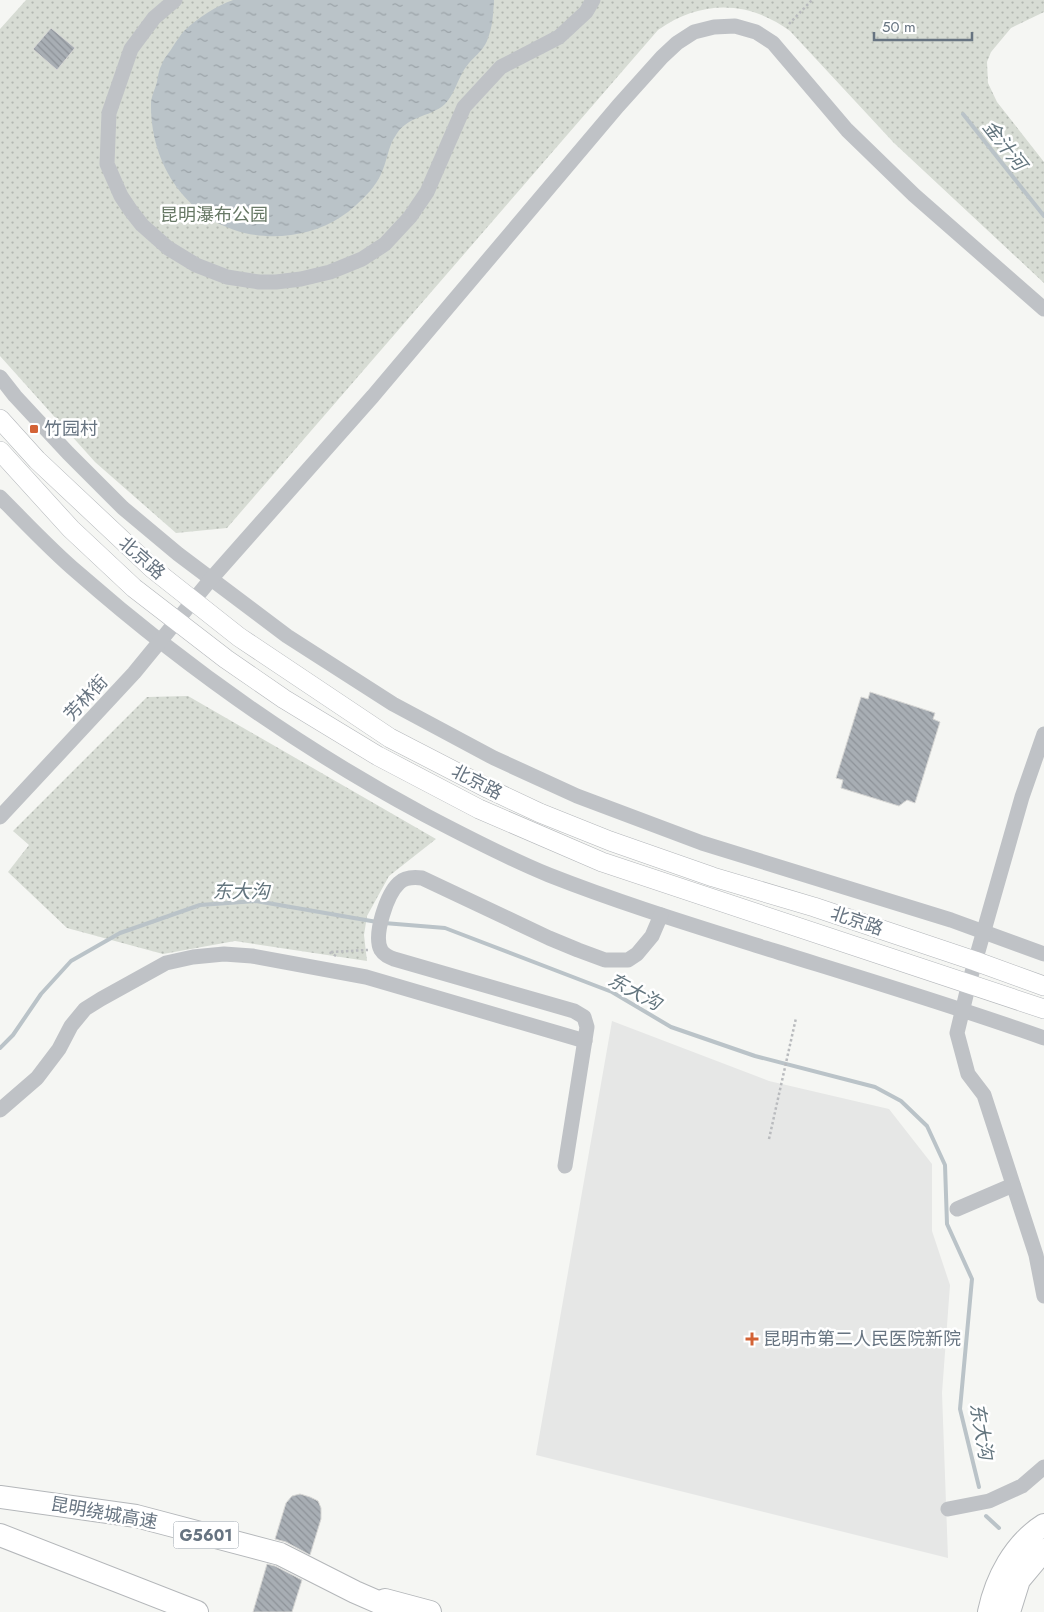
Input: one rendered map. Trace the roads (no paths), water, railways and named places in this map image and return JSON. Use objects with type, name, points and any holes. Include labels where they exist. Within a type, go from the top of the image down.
[{"type":"highway","name":"昆明绕城高速","points":[[0,1497],[136,1516],[280,1554],[400,1612]]},
{"type":"highway","points":[[989,1612],[992,1596],[1008,1563],[1022,1544],[1044,1526]]},
{"type":"highway","points":[[0,1535],[197,1612]]},
{"type":"highway","points":[[1009,1612],[1019,1580],[1044,1550]]},
{"type":"highway","points":[[356,1592],[430,1612]]},
{"type":"main road","name":"北京路","points":[[0,419],[37,460],[153,569],[239,637],[390,738],[540,813],[610,841],[713,877],[814,907],[1044,986]]},
{"type":"main road","name":"北京路","points":[[0,451],[71,529],[134,588],[226,658],[284,699],[378,756],[479,809],[602,862],[1044,1009]]},
{"type":"street","points":[[175,0],[154,18],[130,49],[110,113],[107,164],[121,196],[131,211],[148,231],[168,248],[211,272],[243,280],[276,282],[301,279],[330,272],[362,260],[385,244],[410,217],[427,192],[464,107],[500,67],[559,37],[586,12],[593,0]]},
{"type":"street","name":"芳林街","points":[[0,817],[134,673],[211,579],[373,396],[631,92],[662,57],[677,43],[694,32],[714,27],[736,26],[756,32],[773,44],[847,130],[914,195],[1044,309]]},
{"type":"street","points":[[0,377],[15,396],[123,508],[178,554],[287,636],[393,704],[502,762],[577,796],[702,843],[984,931],[1044,954]]},
{"type":"street","points":[[0,496],[75,571],[160,641],[250,708],[308,748],[392,797],[467,837],[546,874],[661,915],[962,1010],[1044,1038]]},
{"type":"street","points":[[1044,734],[1022,797],[969,983],[958,1033],[968,1074],[984,1095],[1036,1255],[1044,1296]]},
{"type":"street","points":[[564,1166],[586,1041],[587,1027],[584,1017],[574,1011],[394,959],[386,955],[379,942],[383,909],[400,882],[410,877],[422,878],[578,950],[605,960],[616,961],[628,960],[637,954],[652,936],[661,915]]},
{"type":"street","points":[[0,1110],[37,1078],[59,1049],[71,1026],[85,1009],[166,964],[192,957],[224,954],[252,956],[366,977],[586,1041]]},
{"type":"street","points":[[958,1209],[1013,1185]]},
{"type":"street","points":[[948,1509],[989,1501],[1022,1486],[1044,1468]]},
{"type":"water","points":[[233,0],[494,0],[492,25],[485,45],[466,67],[445,104],[410,121],[400,129],[393,139],[379,178],[363,199],[341,217],[317,229],[291,235],[262,236],[235,230],[211,219],[191,203],[174,183],[161,159],[153,132],[151,101],[159,70],[164,60],[181,34],[190,25],[214,9]]},
{"type":"waterway","name":"金汁河","points":[[963,114],[1044,216]]},
{"type":"waterway","name":"东大沟","points":[[0,1048],[13,1035],[41,994],[71,961],[120,933],[200,905],[256,901],[377,922]]},
{"type":"waterway","name":"东大沟","points":[[384,923],[445,928],[612,992],[671,1027],[755,1056],[875,1087],[901,1101],[927,1126],[945,1165],[947,1224],[972,1279],[960,1409],[979,1487]]},
{"type":"waterway","name":"东大沟","points":[[986,1516],[999,1528]]},
{"type":"place","name":"竹园村","points":[[34,429]]},
{"type":"place","name":"昆明市第二人民医院新院","points":[[752,1339]]},
{"type":"park label","name":"昆明瀑布公园","points":[[214,215]]}]
